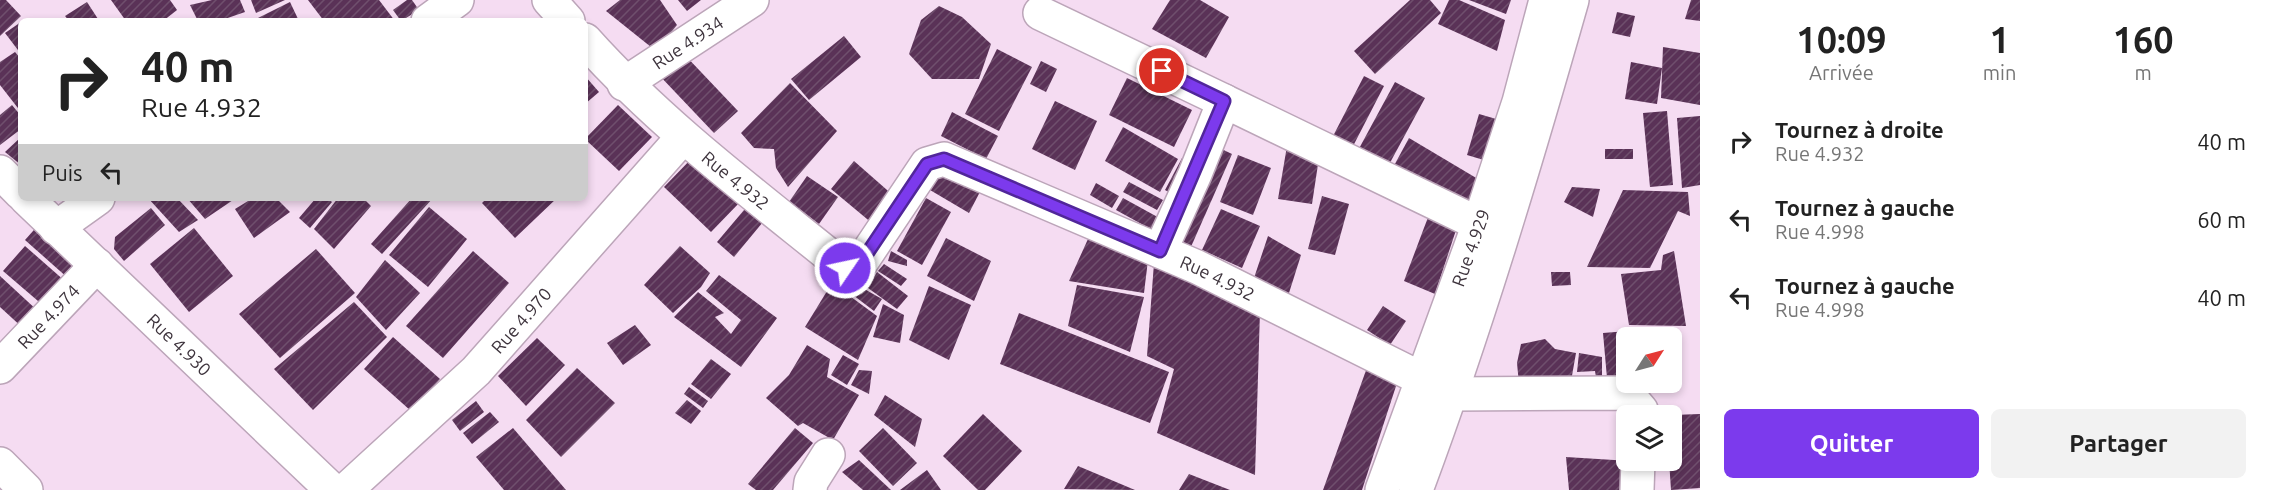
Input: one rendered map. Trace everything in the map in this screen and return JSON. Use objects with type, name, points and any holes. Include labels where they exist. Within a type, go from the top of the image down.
[{"type":"street","points":[[432,18],[457,0]]},
{"type":"street","points":[[549,0],[565,18]]},
{"type":"street","name":"Rue 4.934","points":[[624,84],[752,0]]},
{"type":"street","name":"Rue 4.929","points":[[1382,490],[1479,224],[1519,102],[1546,0]]},
{"type":"street","name":"Rue 4.929","points":[[1416,490],[1452,394],[1524,167],[1572,0]]},
{"type":"street","points":[[1040,13],[1479,224]]},
{"type":"street","name":"Rue 4.932","points":[[588,43],[624,84],[683,137],[845,268],[860,264],[927,164],[936,159],[944,159],[1160,251],[1452,394],[1621,393],[1634,405]]},
{"type":"street","points":[[1160,251],[1224,101]]},
{"type":"street","name":"Rue 4.970","points":[[346,490],[476,371],[683,137]]},
{"type":"street","points":[[0,172],[18,190]]},
{"type":"street","name":"Rue 4.930","points":[[29,201],[332,490]]},
{"type":"street","points":[[56,228],[94,201]]},
{"type":"street","name":"Rue 4.974","points":[[0,367],[97,265]]},
{"type":"street","points":[[810,490],[811,482],[828,455]]},
{"type":"street","points":[[0,464],[26,490]]},
{"type":"street","points":[[1637,490],[1638,471]]},
{"type":"building","points":[[0,0],[6,0],[21,16],[0,36]]},
{"type":"building","points":[[111,0],[170,0],[177,10],[167,18],[124,18]]},
{"type":"building","points":[[212,0],[240,0],[245,12],[228,18],[196,18],[190,5]]},
{"type":"building","points":[[251,0],[285,0],[256,13]]},
{"type":"building","points":[[308,0],[379,0],[393,18],[322,18]]},
{"type":"building","points":[[407,0],[412,0],[419,10],[406,18],[399,18],[393,10]]},
{"type":"building","points":[[620,0],[660,0],[677,25],[656,51],[606,11]]},
{"type":"building","points":[[678,0],[701,0],[687,11]]},
{"type":"building","points":[[1170,0],[1200,0],[1229,17],[1206,58],[1152,29]]},
{"type":"building","points":[[1410,0],[1430,0],[1441,13],[1375,74],[1354,51]]},
{"type":"building","points":[[1449,0],[1459,0],[1505,20],[1497,51],[1438,24]]},
{"type":"building","points":[[1469,0],[1511,0],[1506,14]]},
{"type":"building","points":[[1691,0],[1700,0],[1700,21],[1685,19]]},
{"type":"building","points":[[87,2],[97,18],[67,18],[65,16]]},
{"type":"building","points":[[290,2],[298,18],[258,18]]},
{"type":"building","points":[[939,6],[962,17],[991,44],[979,79],[932,79],[909,54],[921,20]]},
{"type":"building","points":[[1617,12],[1635,16],[1630,37],[1612,33]]},
{"type":"building","points":[[18,24],[18,50],[5,33]]},
{"type":"building","points":[[844,36],[861,57],[809,100],[791,79]]},
{"type":"building","points":[[1663,47],[1700,53],[1700,105],[1661,98]]},
{"type":"building","points":[[997,49],[1032,67],[999,131],[965,114]]},
{"type":"building","points":[[15,52],[18,56],[18,108],[0,85],[0,62]]},
{"type":"building","points":[[682,52],[738,111],[714,133],[658,74]]},
{"type":"building","points":[[1041,61],[1057,69],[1046,92],[1030,84]]},
{"type":"building","points":[[1631,62],[1662,68],[1657,104],[1625,99]]},
{"type":"building","points":[[1364,76],[1384,86],[1350,152],[1330,142]]},
{"type":"building","points":[[1127,78],[1192,110],[1174,147],[1109,115]]},
{"type":"building","points":[[588,79],[599,92],[588,101]]},
{"type":"building","points":[[1395,82],[1425,98],[1385,172],[1355,156]]},
{"type":"building","points":[[790,83],[837,131],[788,187],[776,168],[774,149],[754,148],[741,133]]},
{"type":"building","points":[[1055,101],[1097,121],[1075,170],[1032,149]]},
{"type":"building","points":[[12,105],[18,112],[18,131],[0,145],[0,115]]},
{"type":"building","points":[[618,105],[652,137],[619,171],[588,142],[588,136]]},
{"type":"building","points":[[1667,111],[1673,185],[1650,187],[1643,113]]},
{"type":"building","points":[[952,112],[998,136],[986,159],[941,136]]},
{"type":"building","points":[[1479,114],[1510,123],[1497,164],[1467,155]]},
{"type":"building","points":[[1700,116],[1700,185],[1682,188],[1677,118]]},
{"type":"building","points":[[1123,127],[1178,159],[1160,192],[1105,161]]},
{"type":"building","points":[[1409,138],[1488,185],[1473,215],[1390,173]]},
{"type":"building","points":[[18,140],[18,163],[5,152]]},
{"type":"building","points":[[1211,144],[1232,154],[1190,249],[1169,239]]},
{"type":"building","points":[[1287,146],[1320,151],[1312,204],[1278,199]]},
{"type":"building","points":[[1605,149],[1633,149],[1633,159],[1605,159]]},
{"type":"building","points":[[1238,155],[1271,168],[1253,215],[1220,202]]},
{"type":"building","points":[[694,156],[741,201],[711,232],[664,187]]},
{"type":"building","points":[[1182,158],[1189,163],[1172,194],[1165,190]]},
{"type":"building","points":[[854,161],[895,197],[873,224],[831,189]]},
{"type":"building","points":[[941,171],[983,186],[969,213],[930,190]]},
{"type":"building","points":[[807,176],[838,197],[819,224],[789,202]]},
{"type":"building","points":[[1129,182],[1163,200],[1157,210],[1123,192]]},
{"type":"building","points":[[1096,183],[1119,196],[1112,208],[1090,195]]},
{"type":"building","points":[[1572,187],[1600,189],[1593,217],[1564,202]]},
{"type":"building","points":[[1623,190],[1688,192],[1690,216],[1678,211],[1650,268],[1587,267]]},
{"type":"building","points":[[1322,196],[1349,204],[1335,255],[1308,249]]},
{"type":"building","points":[[755,197],[772,211],[734,257],[717,242]]},
{"type":"building","points":[[926,198],[951,212],[922,265],[897,251]]},
{"type":"building","points":[[1123,198],[1163,220],[1156,232],[1116,210]]},
{"type":"building","points":[[151,201],[180,201],[198,220],[179,232]]},
{"type":"building","points":[[190,201],[232,201],[205,219]]},
{"type":"building","points":[[248,201],[279,201],[290,212],[254,238],[235,209]]},
{"type":"building","points":[[313,201],[332,202],[310,228],[299,218]]},
{"type":"building","points":[[336,201],[366,201],[371,206],[334,249],[314,229]]},
{"type":"building","points":[[409,201],[430,201],[382,254],[371,244]]},
{"type":"building","points":[[484,201],[554,201],[515,238],[482,203]]},
{"type":"building","points":[[429,207],[467,239],[428,287],[389,255]]},
{"type":"building","points":[[151,208],[165,225],[124,261],[114,249],[115,237]]},
{"type":"building","points":[[1221,209],[1260,226],[1242,268],[1202,250]]},
{"type":"building","points":[[1430,212],[1459,221],[1435,294],[1404,281]]},
{"type":"building","points":[[41,222],[84,261],[69,279],[25,240]]},
{"type":"building","points":[[194,228],[233,276],[189,312],[150,264]]},
{"type":"building","points":[[1268,236],[1301,255],[1289,293],[1254,278]]},
{"type":"building","points":[[946,238],[991,261],[974,301],[927,276]]},
{"type":"building","points":[[1088,239],[1148,260],[1144,293],[1069,281]]},
{"type":"building","points":[[25,246],[66,282],[45,307],[3,271]]},
{"type":"building","points":[[680,246],[710,273],[701,287],[673,313],[644,285]]},
{"type":"building","points":[[316,249],[355,293],[280,358],[239,314]]},
{"type":"building","points":[[473,251],[509,283],[443,358],[406,326]]},
{"type":"building","points":[[891,251],[907,260],[907,266],[888,261]]},
{"type":"building","points":[[1674,251],[1686,326],[1629,325],[1621,274],[1661,270],[1663,255]]},
{"type":"building","points":[[385,260],[420,293],[386,330],[356,297]]},
{"type":"building","points":[[1154,263],[1260,311],[1255,475],[1157,433],[1174,369],[1147,356]]},
{"type":"building","points":[[884,264],[907,279],[901,286],[878,271]]},
{"type":"building","points":[[877,272],[908,296],[897,309],[868,288]]},
{"type":"building","points":[[1551,272],[1570,272],[1571,285],[1552,286]]},
{"type":"building","points":[[719,275],[777,318],[741,367],[674,317],[698,292],[724,313],[715,317],[731,334],[741,320],[706,291]]},
{"type":"building","points":[[0,276],[39,312],[24,329],[0,307]]},
{"type":"building","points":[[832,283],[877,316],[858,360],[805,327]]},
{"type":"building","points":[[1077,285],[1144,297],[1130,352],[1068,326]]},
{"type":"building","points":[[859,286],[882,299],[874,311],[853,295]]},
{"type":"building","points":[[929,286],[971,305],[949,360],[909,340]]},
{"type":"building","points":[[354,302],[387,337],[313,410],[274,369]]},
{"type":"building","points":[[883,304],[904,315],[900,343],[873,337]]},
{"type":"building","points":[[1383,306],[1406,321],[1390,345],[1367,330]]},
{"type":"building","points":[[1019,313],[1169,372],[1150,423],[1000,364]]},
{"type":"building","points":[[635,325],[651,345],[623,365],[607,343]]},
{"type":"building","points":[[1616,332],[1616,377],[1607,378],[1603,333]]},
{"type":"building","points":[[393,337],[440,379],[411,411],[364,369]]},
{"type":"building","points":[[537,338],[565,365],[526,406],[498,376]]},
{"type":"building","points":[[1545,339],[1555,349],[1576,353],[1570,387],[1519,384],[1517,363],[1521,344]]},
{"type":"building","points":[[807,345],[830,359],[827,377],[859,395],[833,440],[803,423],[798,426],[766,398],[789,375]]},
{"type":"building","points":[[1579,353],[1602,357],[1602,385],[1597,383],[1595,371],[1577,372]]},
{"type":"building","points":[[843,355],[859,364],[847,385],[831,375]]},
{"type":"building","points":[[711,359],[731,374],[711,399],[691,384]]},
{"type":"building","points":[[1369,362],[1398,380],[1362,490],[1323,490]]},
{"type":"building","points":[[577,368],[615,403],[561,457],[526,420]]},
{"type":"building","points":[[859,370],[872,371],[869,394],[851,385]]},
{"type":"building","points":[[689,387],[708,401],[703,408],[684,394]]},
{"type":"building","points":[[885,395],[922,419],[915,447],[874,415]]},
{"type":"building","points":[[687,400],[701,411],[691,424],[675,413]]},
{"type":"building","points":[[476,401],[484,412],[460,431],[452,420]]},
{"type":"building","points":[[490,412],[499,422],[472,444],[463,433]]},
{"type":"building","points":[[983,414],[1022,451],[985,490],[978,490],[943,456]]},
{"type":"building","points":[[1700,414],[1700,488],[1671,490],[1670,471],[1682,471],[1682,415]]},
{"type":"building","points":[[513,428],[566,490],[504,490],[476,457]]},
{"type":"building","points":[[795,428],[813,443],[773,490],[756,490],[748,484]]},
{"type":"building","points":[[883,428],[917,463],[893,486],[859,451]]},
{"type":"building","points":[[1566,457],[1616,460],[1616,471],[1629,471],[1628,490],[1569,490]]},
{"type":"building","points":[[859,460],[891,490],[863,490],[842,472]]},
{"type":"building","points":[[1078,466],[1135,490],[1064,489]]},
{"type":"building","points":[[927,470],[941,490],[900,490]]},
{"type":"building","points":[[1189,474],[1230,490],[1179,490]]},
{"type":"route","points":[[845,268],[853,268],[860,264],[927,164],[936,159],[944,159],[1160,251],[1195,174],[1224,101],[1162,71]]}]
